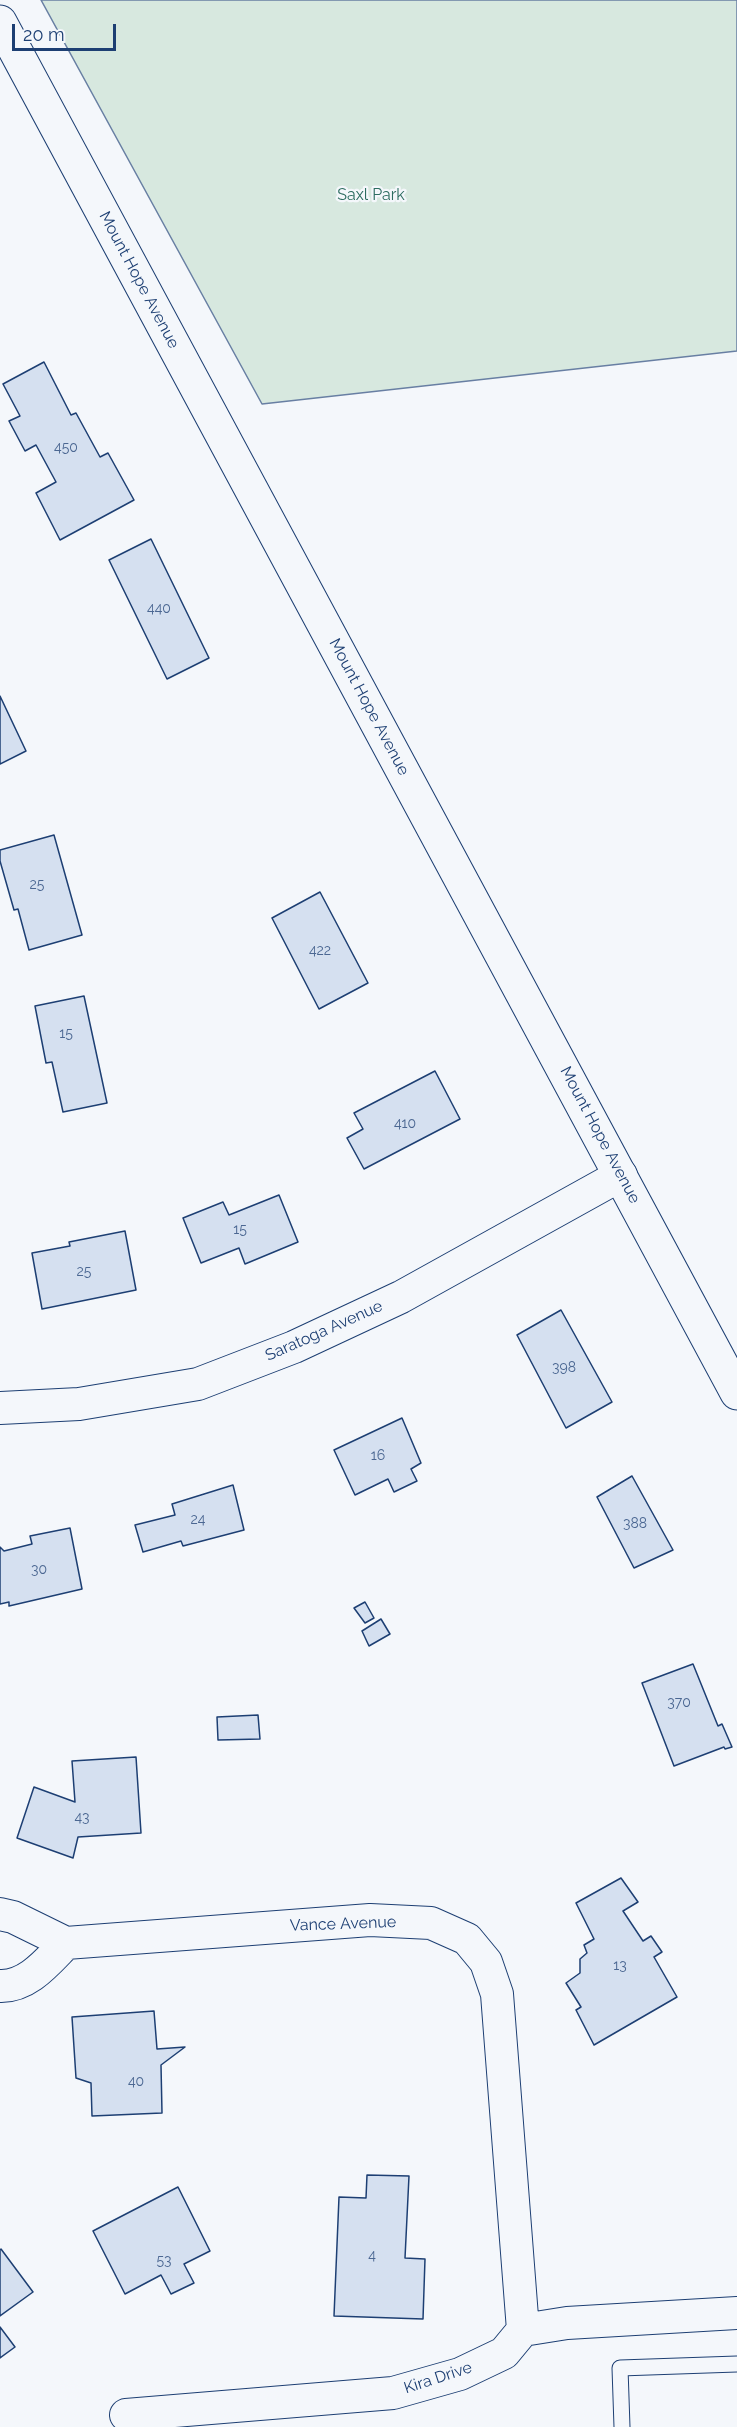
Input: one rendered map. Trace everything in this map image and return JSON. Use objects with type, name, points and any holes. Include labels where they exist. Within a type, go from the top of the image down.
[{"type":"street","name":"Mount Hope Avenue","points":[[0,22],[737,1393]]},
{"type":"street","name":"Saratoga Avenue","points":[[0,1408],[80,1404],[198,1384],[294,1347],[401,1297],[621,1175]]},
{"type":"street","points":[[0,1914],[13,1917],[66,1943],[34,1974],[10,1986],[0,1986]]},
{"type":"street","name":"Vance Avenue","points":[[66,1943],[370,1920],[431,1923],[467,1939],[486,1962],[497,1994],[523,2330]]},
{"type":"street","points":[[523,2330],[567,2323],[737,2313]]},
{"type":"street","name":"Kira Drive","points":[[126,2415],[393,2393],[469,2370],[504,2353],[523,2330]]},
{"type":"lane","points":[[622,2427],[620,2368],[737,2364]]},
{"type":"green space","name":"Saxl Park","points":[[41,0],[737,0],[737,351],[262,404]]},
{"type":"building","points":[[44,362],[71,415],[76,413],[100,457],[108,453],[134,500],[60,540],[36,493],[56,482],[36,445],[25,451],[9,421],[20,416],[3,384]]},
{"type":"building","points":[[151,539],[209,658],[167,679],[109,560]]},
{"type":"building","points":[[0,696],[26,751],[0,764]]},
{"type":"building","points":[[54,835],[82,935],[29,950],[18,909],[14,910],[0,861],[0,850]]},
{"type":"building","points":[[320,892],[368,983],[319,1009],[272,918]]},
{"type":"building","points":[[84,996],[107,1103],[63,1112],[52,1062],[46,1063],[35,1006]]},
{"type":"building","points":[[435,1071],[460,1119],[364,1169],[347,1138],[363,1129],[354,1113]]},
{"type":"building","points":[[279,1195],[298,1242],[245,1264],[239,1248],[201,1263],[183,1218],[223,1202],[229,1215]]},
{"type":"building","points":[[125,1231],[136,1290],[42,1309],[32,1253],[70,1246],[69,1242]]},
{"type":"building","points":[[561,1310],[612,1402],[566,1428],[517,1335]]},
{"type":"building","points":[[402,1418],[421,1463],[411,1469],[417,1481],[394,1492],[388,1479],[355,1495],[334,1450]]},
{"type":"building","points":[[632,1476],[673,1550],[634,1568],[597,1497]]},
{"type":"building","points":[[233,1485],[244,1530],[183,1546],[181,1541],[143,1552],[135,1525],[175,1515],[172,1504]]},
{"type":"building","points":[[70,1528],[82,1589],[9,1606],[9,1602],[0,1604],[0,1547],[4,1551],[32,1544],[30,1536]]},
{"type":"building","points":[[365,1602],[374,1618],[365,1623],[354,1608]]},
{"type":"building","points":[[381,1619],[390,1634],[369,1646],[362,1631]]},
{"type":"building","points":[[693,1664],[718,1726],[722,1724],[732,1747],[725,1749],[724,1747],[674,1766],[642,1683]]},
{"type":"building","points":[[258,1715],[260,1739],[218,1740],[217,1717]]},
{"type":"building","points":[[136,1757],[141,1833],[78,1837],[73,1858],[17,1838],[34,1787],[75,1802],[72,1761]]},
{"type":"building","points":[[621,1878],[638,1902],[623,1911],[643,1941],[651,1936],[662,1952],[654,1957],[677,1997],[594,2045],[576,2010],[581,2007],[566,1983],[580,1973],[580,1959],[587,1953],[584,1945],[594,1939],[576,1903]]},
{"type":"building","points":[[154,2011],[157,2049],[185,2047],[161,2065],[162,2113],[92,2116],[91,2083],[76,2078],[72,2017]]},
{"type":"building","points":[[367,2175],[409,2176],[405,2258],[425,2259],[423,2319],[334,2316],[339,2197],[366,2198]]},
{"type":"building","points":[[178,2187],[210,2251],[184,2264],[194,2283],[171,2294],[161,2275],[125,2294],[93,2231]]},
{"type":"building","points":[[0,2250],[33,2292],[0,2316]]},
{"type":"building","points":[[0,2327],[15,2347],[0,2358]]}]
